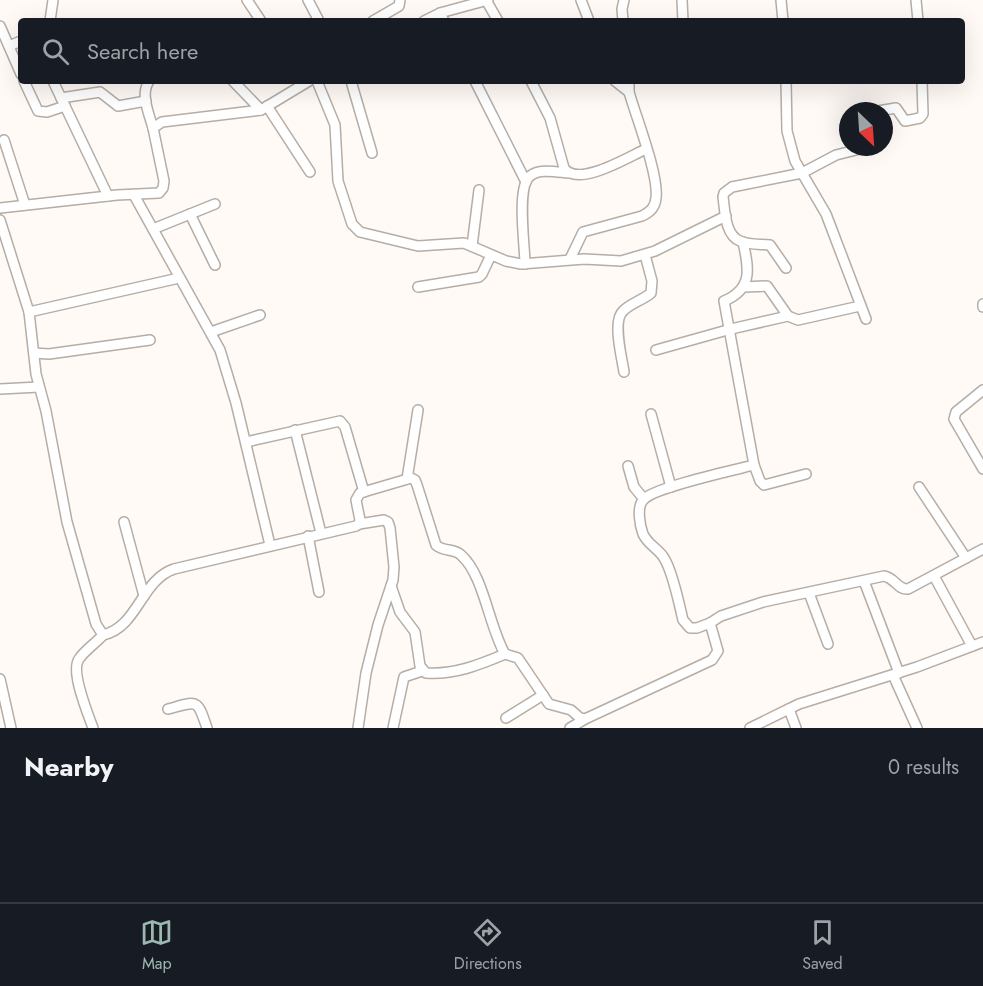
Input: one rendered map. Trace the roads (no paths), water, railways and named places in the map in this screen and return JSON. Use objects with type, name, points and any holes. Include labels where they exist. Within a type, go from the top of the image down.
[{"type":"street","points":[[50,18],[53,0]]},
{"type":"street","points":[[308,0],[317,18]]},
{"type":"street","points":[[380,18],[395,11],[400,0]]},
{"type":"street","points":[[442,17],[487,0],[496,18]]},
{"type":"street","points":[[581,0],[588,18]]},
{"type":"street","points":[[623,18],[624,0]]},
{"type":"street","points":[[682,0],[683,18]]},
{"type":"street","points":[[781,0],[783,18]]},
{"type":"street","points":[[916,0],[918,18]]},
{"type":"street","points":[[248,1],[260,18]]},
{"type":"street","points":[[0,26],[18,67]]},
{"type":"street","points":[[9,46],[18,42]]},
{"type":"street","points":[[25,84],[38,111],[47,112],[63,102],[100,92],[118,106],[146,101]]},
{"type":"street","points":[[54,84],[108,196]]},
{"type":"street","points":[[0,208],[108,196],[154,194],[163,188],[164,181],[146,101],[148,84]]},
{"type":"street","points":[[236,84],[264,108],[310,172]]},
{"type":"street","points":[[318,84],[335,126],[338,181],[355,229],[360,232],[418,246],[458,242],[506,261],[525,264],[570,259],[621,261],[645,255],[726,216]]},
{"type":"street","points":[[352,84],[372,153]]},
{"type":"street","points":[[476,84],[525,182]]},
{"type":"street","points":[[533,84],[550,118],[564,168],[568,173]]},
{"type":"street","points":[[619,84],[629,92]]},
{"type":"street","points":[[570,259],[583,232],[642,216],[650,211],[656,200],[655,183],[628,84]]},
{"type":"street","points":[[786,84],[787,131],[795,160],[826,214],[866,319]]},
{"type":"street","points":[[893,108],[896,108],[905,122],[921,118],[923,114],[922,84]]},
{"type":"street","points":[[153,128],[162,122],[264,108],[292,85]]},
{"type":"street","points":[[4,140],[25,205]]},
{"type":"street","points":[[525,264],[522,202],[525,182],[530,176],[536,173],[584,175],[646,149]]},
{"type":"street","points":[[786,268],[770,245],[738,241],[729,230],[723,197],[727,189],[802,173],[839,154]]},
{"type":"street","points":[[472,246],[479,190]]},
{"type":"street","points":[[134,195],[211,332],[226,365],[270,545]]},
{"type":"street","points":[[153,229],[215,204]]},
{"type":"street","points":[[190,214],[215,265]]},
{"type":"street","points":[[0,220],[21,281],[28,312],[39,387],[46,411],[67,522],[96,624],[103,635]]},
{"type":"street","points":[[743,242],[748,270],[743,287],[737,296],[724,301],[754,465],[764,485],[806,474]]},
{"type":"street","points":[[418,287],[479,277],[491,255]]},
{"type":"street","points":[[624,372],[618,337],[618,316],[622,311],[651,293],[652,281],[645,255]]},
{"type":"street","points":[[28,312],[179,278]]},
{"type":"street","points":[[743,287],[767,286],[788,316],[798,320],[861,306]]},
{"type":"street","points":[[211,332],[260,315]]},
{"type":"street","points":[[656,350],[788,316]]},
{"type":"street","points":[[34,353],[49,354],[150,340]]},
{"type":"street","points":[[0,389],[39,387]]},
{"type":"street","points":[[983,390],[956,412],[954,419],[983,469]]},
{"type":"street","points":[[407,479],[418,410]]},
{"type":"street","points":[[651,414],[671,488]]},
{"type":"street","points":[[246,442],[335,421],[343,423],[364,492]]},
{"type":"street","points":[[295,430],[321,533]]},
{"type":"street","points":[[754,465],[671,488],[644,499],[640,506],[641,528],[650,545],[664,558],[683,620],[690,628],[697,628],[721,616],[763,602],[884,576],[891,578],[904,590],[915,587],[983,549]]},
{"type":"street","points":[[628,466],[634,486],[644,499]]},
{"type":"street","points":[[359,524],[357,496],[407,479],[415,480],[436,545],[439,549],[454,550],[460,553],[472,570],[509,655],[549,704],[571,710],[585,720]]},
{"type":"street","points":[[919,488],[966,558]]},
{"type":"street","points":[[93,728],[76,672],[79,658],[103,635],[117,628],[132,616],[159,577],[168,571],[270,545],[384,520],[389,524],[394,567],[391,586],[371,654],[358,728]]},
{"type":"street","points":[[124,522],[144,596]]},
{"type":"street","points":[[308,536],[319,592]]},
{"type":"street","points":[[934,576],[972,646]]},
{"type":"street","points":[[864,581],[917,728]]},
{"type":"street","points":[[391,586],[400,612],[415,632],[422,671]]},
{"type":"street","points":[[809,592],[828,644]]},
{"type":"street","points":[[570,728],[712,660],[718,654],[718,648],[710,623]]},
{"type":"street","points":[[750,728],[799,704],[896,674],[983,642]]},
{"type":"street","points":[[393,728],[404,677],[422,671],[441,674],[509,655]]},
{"type":"street","points":[[0,679],[11,728]]},
{"type":"street","points":[[506,718],[543,695]]},
{"type":"street","points":[[168,709],[196,703],[207,728]]},
{"type":"street","points":[[789,709],[796,728]]}]
